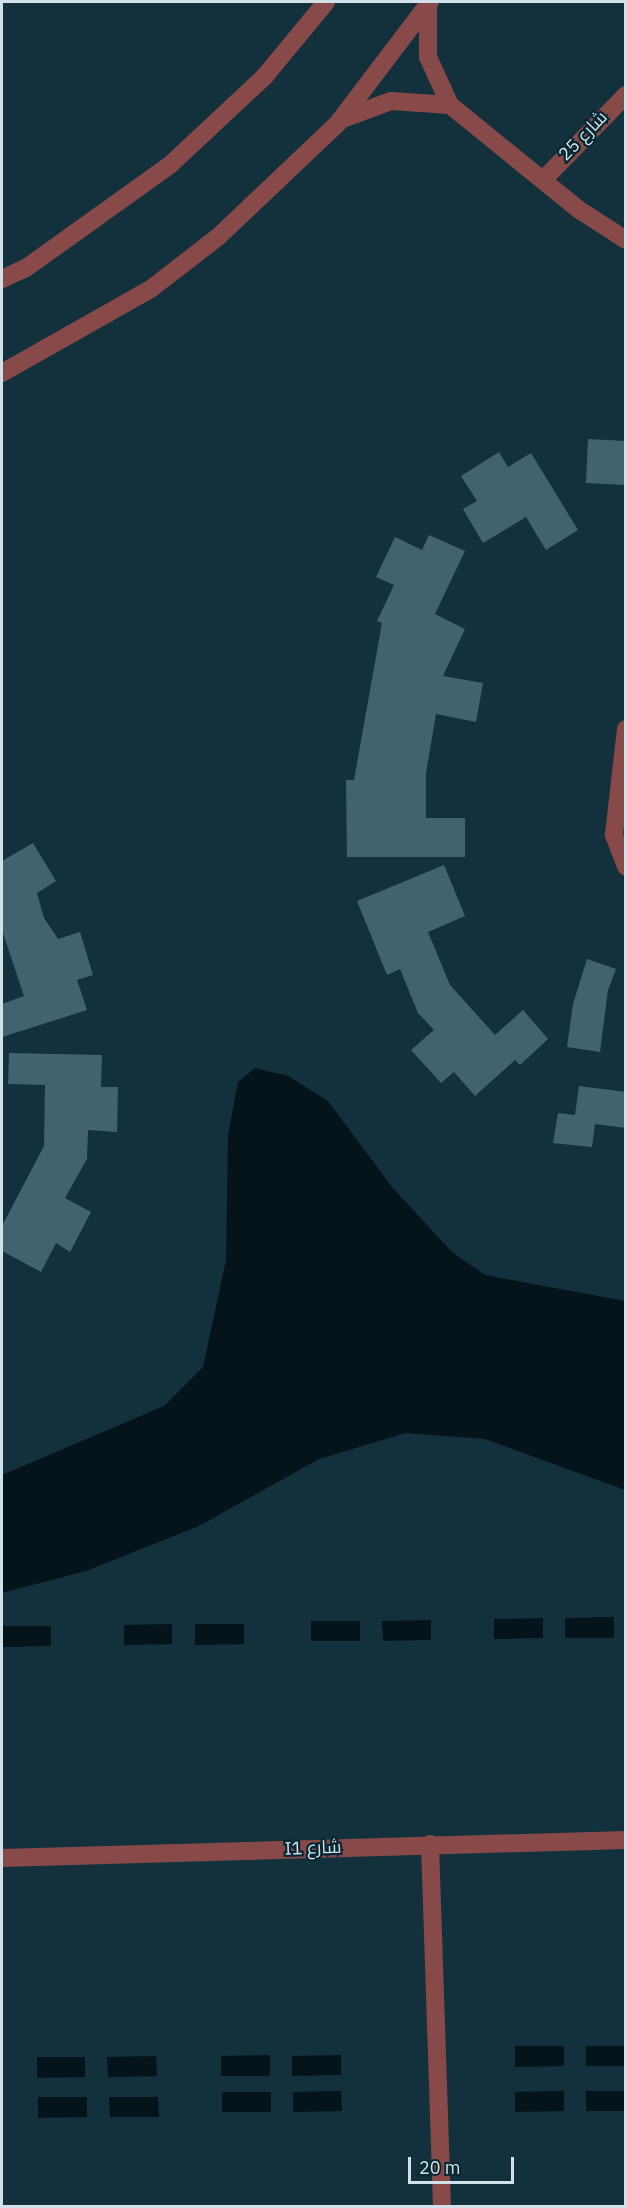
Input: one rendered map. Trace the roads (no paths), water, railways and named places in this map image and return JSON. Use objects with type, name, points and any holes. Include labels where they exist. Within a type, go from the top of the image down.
[{"type":"street","points":[[2,279],[26,268],[171,164],[265,76],[326,2]]},
{"type":"street","points":[[429,3],[428,57],[450,105],[543,180],[626,240]]},
{"type":"street","points":[[2,372],[152,288],[227,230],[338,123],[429,3]]},
{"type":"street","name":"شارع 25","points":[[543,180],[626,95]]},
{"type":"street","points":[[338,123],[363,108],[391,101],[450,105]]},
{"type":"street","points":[[626,729],[614,836],[626,867]]},
{"type":"street","name":"I1 شارع","points":[[2,1858],[626,1840]]},
{"type":"street","points":[[430,1844],[442,2206]]}]
